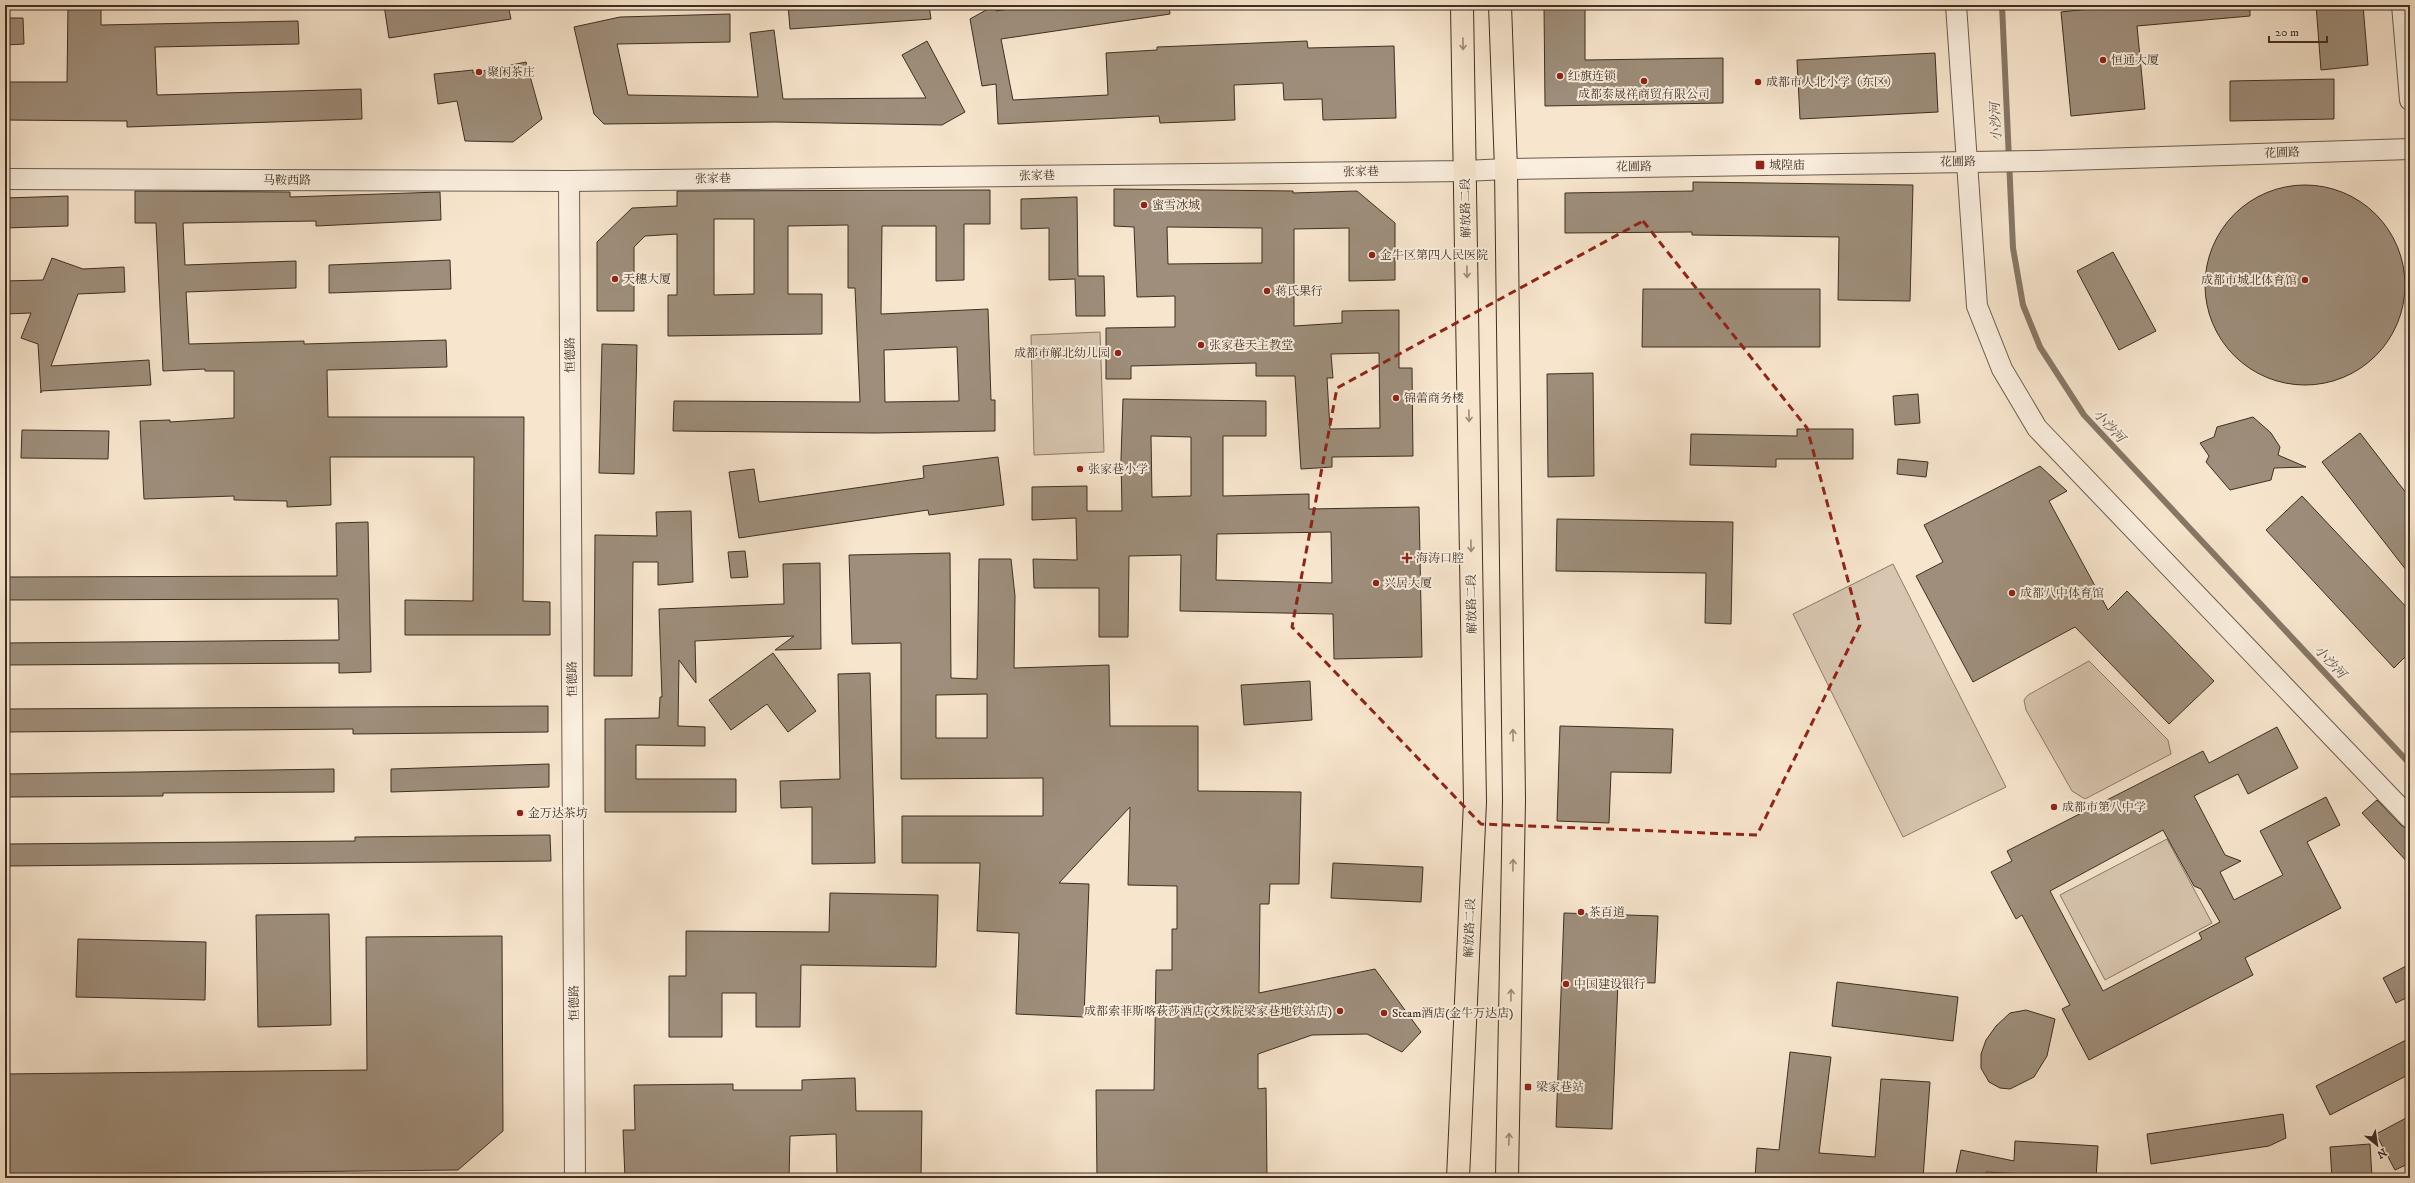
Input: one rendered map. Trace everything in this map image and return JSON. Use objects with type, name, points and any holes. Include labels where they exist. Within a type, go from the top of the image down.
[{"type":"main road","name":"解放路二段","points":[[1458,1178],[1475,802],[1462,5]]},
{"type":"main road","points":[[1500,5],[1506,168],[1514,800],[1507,1178]]},
{"type":"street","points":[[1956,5],[1976,162],[1977,306],[2002,369],[2037,428],[2410,818]]},
{"type":"street","points":[[2402,5],[2410,100]]},
{"type":"street","name":"花圃路","points":[[1506,168],[2036,161],[2410,149]]},
{"type":"street","name":"张家巷","points":[[569,181],[1465,171],[1506,168]]},
{"type":"street","name":"马鞍西路","points":[[5,179],[569,181]]},
{"type":"street","name":"恒德路","points":[[569,181],[574,1178]]},
{"type":"highlighted area","points":[[1643,221],[1807,428],[1860,625],[1757,835],[1481,824],[1292,627],[1337,388]]},
{"type":"shaded area","points":[[1100,332],[1104,452],[1034,455],[1031,335]]},
{"type":"shaded area","points":[[1893,564],[2006,787],[1903,837],[1793,614]]},
{"type":"shaded area","points":[[2089,661],[2168,740],[2171,754],[2085,799],[2072,791],[2026,710],[2024,700],[2028,695]]},
{"type":"shaded area","points":[[2167,839],[2212,923],[2105,980],[2060,895]]},
{"type":"building","points":[[68,5],[101,5],[101,25],[298,21],[299,44],[155,47],[157,95],[361,89],[362,119],[127,127],[127,121],[5,120],[5,82],[67,82]]},
{"type":"building","points":[[384,5],[508,5],[511,19],[389,38]]},
{"type":"building","points":[[788,5],[929,5],[931,19],[790,29]]},
{"type":"building","points":[[995,5],[996,11],[1036,5],[1169,5],[1170,14],[1001,39],[1013,100],[1108,95],[1106,53],[1157,50],[1157,47],[1307,41],[1308,48],[1394,46],[1396,118],[1323,120],[1322,99],[1284,100],[1283,83],[1234,85],[1235,120],[1160,123],[1159,116],[998,124],[996,84],[982,86],[970,19]]},
{"type":"building","points":[[1544,5],[1585,5],[1585,60],[1723,58],[1723,103],[1545,106]]},
{"type":"building","name":"恒通大厦","points":[[2127,5],[2250,5],[2250,16],[2137,26],[2145,109],[2071,116],[2061,12]]},
{"type":"building","points":[[2316,5],[2363,5],[2368,65],[2321,70]]},
{"type":"building","points":[[730,14],[730,42],[617,44],[628,95],[758,97],[750,33],[774,30],[783,99],[926,98],[902,55],[927,41],[965,112],[942,125],[775,122],[604,124],[594,114],[574,27],[620,17]]},
{"type":"building","points":[[5,18],[23,18],[24,44],[5,45]]},
{"type":"building","points":[[1935,53],[1938,112],[1800,119],[1797,60]]},
{"type":"building","points":[[526,62],[542,119],[513,142],[465,141],[457,101],[438,104],[434,74],[473,70],[473,73]]},
{"type":"building","points":[[2334,79],[2334,119],[2230,121],[2230,81]]},
{"type":"building","points":[[1693,182],[1913,185],[1910,301],[1838,300],[1839,237],[1692,235],[1692,232],[1565,233],[1565,193],[1693,191]]},
{"type":"building","name":"成都市城北体育馆","points":[[2295,185],[2315,185],[2343,192],[2369,207],[2383,221],[2398,247],[2405,275],[2405,295],[2398,323],[2383,349],[2369,363],[2343,378],[2334,381],[2315,385],[2295,385],[2267,378],[2241,363],[2227,349],[2212,323],[2209,314],[2205,295],[2205,275],[2212,247],[2227,221],[2241,207],[2267,192],[2276,189]]},
{"type":"building","points":[[1114,189],[1293,191],[1293,193],[1357,191],[1395,223],[1395,280],[1349,281],[1349,228],[1294,229],[1294,326],[1342,323],[1342,311],[1399,310],[1399,368],[1412,368],[1413,456],[1332,457],[1332,467],[1301,469],[1295,376],[1256,376],[1256,363],[1131,366],[1131,379],[1106,379],[1106,328],[1175,327],[1175,296],[1137,297],[1134,227],[1114,226]],"holes":[[[1167,227],[1262,228],[1262,263],[1168,264]],[[1379,353],[1380,428],[1330,429],[1327,378],[1333,378],[1331,354]]]},
{"type":"building","points":[[990,190],[990,224],[964,224],[964,280],[936,281],[936,226],[882,226],[881,314],[988,309],[991,400],[995,400],[995,431],[875,433],[673,431],[674,401],[860,402],[855,288],[848,288],[848,225],[788,226],[788,294],[822,294],[822,334],[668,336],[668,295],[677,295],[677,234],[645,236],[634,247],[634,311],[597,311],[597,242],[632,208],[677,206],[677,191]],"holes":[[[714,219],[754,219],[754,294],[714,295]],[[957,347],[959,401],[885,402],[884,350]]]},
{"type":"building","points":[[135,191],[290,192],[290,197],[440,192],[441,220],[316,226],[316,221],[183,223],[185,265],[296,261],[296,288],[186,292],[189,344],[304,341],[304,344],[446,340],[447,367],[327,370],[328,417],[524,417],[523,601],[550,602],[550,635],[405,635],[405,600],[473,601],[474,457],[330,457],[331,505],[287,507],[287,501],[234,500],[234,496],[144,499],[140,421],[170,420],[170,422],[234,418],[234,371],[205,371],[205,369],[163,371],[156,223],[135,223]]},
{"type":"building","points":[[68,196],[68,226],[5,228],[5,198]]},
{"type":"building","points":[[1077,197],[1078,276],[1104,276],[1105,316],[1076,316],[1075,279],[1049,280],[1049,228],[1021,229],[1021,199]]},
{"type":"building","points":[[2113,252],[2156,331],[2119,350],[2077,271]]},
{"type":"building","points":[[52,258],[83,269],[124,267],[125,292],[78,294],[51,366],[149,360],[151,385],[41,391],[41,393],[38,344],[21,338],[31,313],[5,314],[5,281],[43,280]]},
{"type":"building","points":[[450,260],[451,289],[329,293],[329,265]]},
{"type":"building","points":[[1643,289],[1820,289],[1820,347],[1642,347]]},
{"type":"building","points":[[602,344],[637,345],[634,474],[599,473]]},
{"type":"building","points":[[1593,373],[1594,476],[1548,477],[1547,374]]},
{"type":"building","points":[[1918,394],[1920,423],[1895,425],[1893,396]]},
{"type":"building","points":[[1123,399],[1266,401],[1266,436],[1223,436],[1223,496],[1309,494],[1309,509],[1419,507],[1422,657],[1334,659],[1333,614],[1180,611],[1181,555],[1129,556],[1128,637],[1099,637],[1099,588],[1034,588],[1033,559],[1077,560],[1076,518],[1032,520],[1032,487],[1087,486],[1087,511],[1122,511],[1121,459]],"holes":[[[1151,436],[1191,437],[1191,496],[1152,497]],[[1331,532],[1332,583],[1216,580],[1217,534]]]},
{"type":"building","points":[[2253,417],[2271,433],[2280,447],[2278,455],[2306,467],[2274,468],[2271,480],[2230,490],[2206,462],[2209,456],[2200,443],[2214,437],[2217,427]]},
{"type":"building","points":[[1797,429],[1853,429],[1853,459],[1776,459],[1776,467],[1690,465],[1691,434],[1797,436]]},
{"type":"building","points":[[22,430],[109,431],[108,459],[21,458]]},
{"type":"building","points":[[2360,433],[2410,498],[2410,575],[2322,462]]},
{"type":"building","points":[[998,457],[1004,505],[929,515],[928,510],[739,538],[729,472],[754,469],[759,502],[924,478],[923,466]]},
{"type":"building","points":[[1898,459],[1928,462],[1926,477],[1897,474]]},
{"type":"building","points":[[2040,466],[2067,491],[2049,501],[2108,610],[2127,591],[2214,681],[2169,724],[2075,627],[1973,682],[1916,576],[1943,562],[1924,525]]},
{"type":"building","points":[[2302,496],[2410,611],[2410,652],[2394,668],[2266,530]]},
{"type":"building","points":[[691,511],[693,582],[658,585],[658,562],[633,562],[632,676],[594,676],[595,535],[657,536],[656,512]]},
{"type":"building","points":[[1557,519],[1733,522],[1731,624],[1705,623],[1706,573],[1556,571]]},
{"type":"building","points":[[368,522],[371,672],[339,673],[339,663],[5,665],[5,643],[339,640],[338,599],[5,600],[5,577],[337,576],[336,523]]},
{"type":"building","points":[[745,551],[748,577],[731,578],[728,552]]},
{"type":"building","points":[[950,553],[951,678],[977,679],[979,559],[1011,559],[1015,596],[1014,668],[1109,665],[1110,726],[1198,726],[1198,791],[1301,792],[1299,884],[1270,884],[1269,904],[1260,904],[1259,993],[1375,969],[1421,1032],[1402,1052],[1367,1034],[1312,1035],[1258,1054],[1258,1089],[1266,1088],[1267,1178],[1097,1178],[1096,1090],[1154,1090],[1156,970],[1172,970],[1172,929],[1177,929],[1177,886],[1128,885],[1130,807],[1059,883],[1089,884],[1084,1017],[1016,1014],[1019,933],[977,931],[980,863],[902,863],[902,816],[1043,816],[1043,778],[901,779],[901,643],[852,644],[849,555]],"holes":[[[987,694],[987,738],[936,738],[936,695]]]},
{"type":"building","points":[[820,563],[821,649],[775,650],[794,636],[695,641],[696,683],[679,660],[678,726],[705,727],[705,746],[636,745],[636,779],[736,779],[736,812],[605,812],[605,719],[659,718],[660,697],[662,697],[659,609],[784,604],[783,564]]},
{"type":"building","points":[[773,653],[816,711],[788,732],[767,704],[731,730],[709,700]]},
{"type":"building","points":[[870,673],[875,863],[812,864],[812,807],[781,808],[780,781],[840,779],[838,674]]},
{"type":"building","points":[[1310,681],[1312,720],[1244,725],[1241,685]]},
{"type":"building","points":[[548,706],[548,732],[353,734],[353,729],[5,732],[5,709]]},
{"type":"building","points":[[1560,726],[1673,729],[1671,773],[1611,772],[1609,823],[1557,821]]},
{"type":"building","points":[[2277,727],[2298,768],[2248,794],[2238,774],[2194,796],[2225,855],[2241,861],[2220,872],[2234,900],[2283,875],[2260,831],[2326,797],[2340,825],[2307,842],[2341,908],[2245,958],[2253,975],[2089,1060],[2062,1009],[2070,1005],[2022,915],[2016,919],[1991,872],[2012,861],[2007,851],[2203,751],[2209,763]],"holes":[[[2163,830],[2194,886],[2201,889],[2220,922],[2199,933],[2202,939],[2103,991],[2050,891]]]},
{"type":"building","points":[[549,764],[549,787],[391,792],[391,769]]},
{"type":"building","points":[[334,769],[334,792],[163,793],[163,796],[6,797],[6,774]]},
{"type":"building","points":[[2377,800],[2402,826],[2410,830],[2410,865],[2362,813]]},
{"type":"building","points":[[550,835],[551,861],[8,866],[8,844],[355,841],[355,837]]},
{"type":"building","points":[[1333,863],[1423,867],[1421,902],[1331,898]]},
{"type":"building","points":[[830,893],[938,895],[936,967],[801,965],[800,1027],[756,1027],[756,993],[722,993],[722,1037],[669,1037],[669,976],[686,976],[686,931],[829,932]]},
{"type":"building","points":[[1564,913],[1658,916],[1655,983],[1618,982],[1612,1129],[1556,1127]]},
{"type":"building","points":[[329,914],[331,1025],[258,1027],[256,915]]},
{"type":"building","points":[[502,936],[503,1131],[458,1170],[82,1174],[82,1178],[5,1178],[5,1074],[367,1070],[366,937]]},
{"type":"building","points":[[78,939],[206,942],[205,1000],[76,997]]},
{"type":"building","points":[[2410,964],[2410,996],[2396,1003],[2383,978]]},
{"type":"building","points":[[1837,982],[1958,997],[1953,1041],[1832,1026]]},
{"type":"building","points":[[2026,1010],[2055,1019],[2047,1056],[2034,1077],[2010,1089],[2000,1088],[1989,1082],[1981,1068],[1981,1054],[1986,1040],[1996,1026],[2010,1013]]},
{"type":"building","points":[[2410,1038],[2410,1074],[2330,1115],[2316,1086]]},
{"type":"building","points":[[1790,1052],[1831,1057],[1819,1153],[1875,1157],[1881,1079],[1930,1082],[1923,1178],[1755,1178],[1757,1148],[1779,1150]]},
{"type":"building","points":[[855,1078],[856,1111],[922,1111],[921,1178],[837,1178],[836,1134],[790,1136],[789,1178],[625,1178],[623,1130],[635,1130],[634,1085],[733,1084],[733,1090],[802,1090],[802,1080]]},
{"type":"building","points":[[2283,1114],[2286,1138],[2269,1146],[2151,1164],[2147,1134]]},
{"type":"building","points":[[2410,1116],[2410,1163],[2395,1170],[2376,1134]]},
{"type":"building","points":[[2015,1141],[2098,1146],[2096,1178],[1986,1172],[1985,1178],[1955,1178],[1961,1150],[2014,1161]]},
{"type":"building","points":[[2370,1144],[2372,1178],[2332,1178],[2330,1147]]},
{"type":"waterway","name":"小沙河","points":[[2002,5],[2013,248],[2023,305],[2040,347],[2084,415],[2410,764]]},
{"type":"place","name":"恒通大厦","points":[[2103,60]]},
{"type":"place","name":"聚闲茶庄","points":[[479,72]]},
{"type":"place","name":"红旗连锁","points":[[1560,76]]},
{"type":"place","name":"成都泰晟祥商贸有限公司","points":[[1644,81]]},
{"type":"place","name":"成都市人北小学（东区）","points":[[1758,82]]},
{"type":"place","name":"城隍庙","points":[[1760,165]]},
{"type":"place","name":"蜜雪冰城","points":[[1144,205]]},
{"type":"place","name":"金牛区第四人民医院","points":[[1372,255]]},
{"type":"place","name":"天穗大厦","points":[[615,279]]},
{"type":"place","name":"成都市城北体育馆","points":[[2305,280]]},
{"type":"place","name":"蒋氏果行","points":[[1267,291]]},
{"type":"place","name":"张家巷天主教堂","points":[[1201,345]]},
{"type":"place","name":"成都市解北幼儿园","points":[[1118,353]]},
{"type":"place","name":"锦蕾商务楼","points":[[1396,398]]},
{"type":"place","name":"张家巷小学","points":[[1080,469]]},
{"type":"place","name":"海涛口腔","points":[[1407,558]]},
{"type":"place","name":"兴居大厦","points":[[1376,583]]},
{"type":"place","name":"成都八中体育馆","points":[[2012,593]]},
{"type":"place","name":"成都市第八中学","points":[[2054,807]]},
{"type":"place","name":"金万达茶坊","points":[[520,813]]},
{"type":"place","name":"茶百道","points":[[1581,912]]},
{"type":"place","name":"中国建设银行","points":[[1566,984]]},
{"type":"place","name":"成都索菲斯喀萩莎酒店(文殊院梁家巷地铁站店)","points":[[1340,1011]]},
{"type":"place","name":"Steam酒店(金牛万达店)","points":[[1384,1013]]},
{"type":"place","name":"梁家巷站","points":[[1528,1087]]}]
